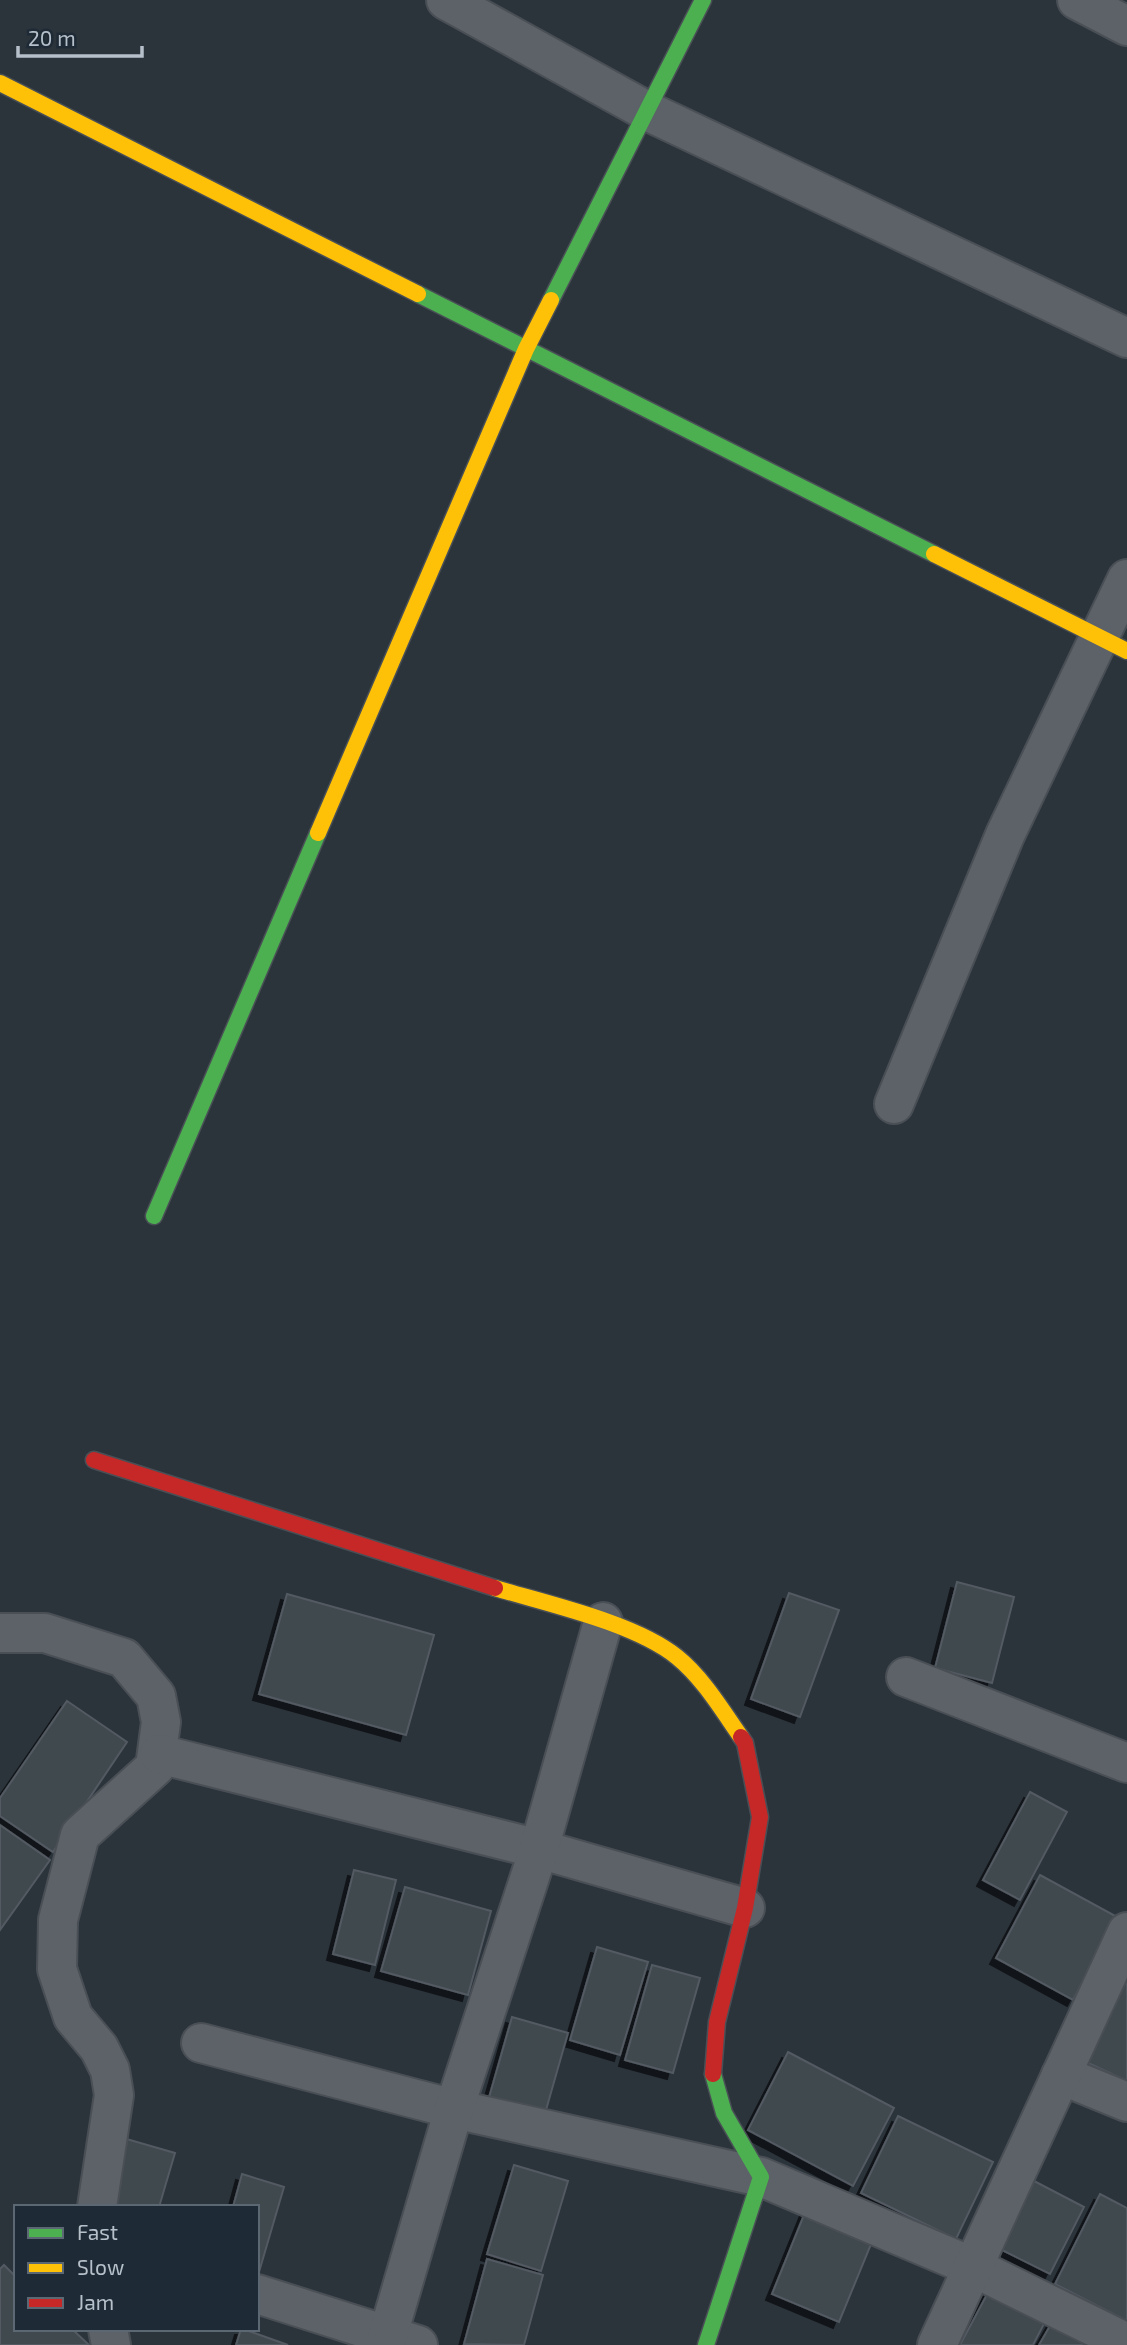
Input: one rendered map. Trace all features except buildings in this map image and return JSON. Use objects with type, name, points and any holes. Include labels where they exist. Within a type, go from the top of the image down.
[{"type":"street","points":[[446,0],[647,111],[1127,338]]},
{"type":"street","points":[[154,1216],[526,349],[703,0]]},
{"type":"street","points":[[1077,0],[1127,26]]},
{"type":"street","points":[[0,83],[1113,644]]},
{"type":"street","points":[[894,1104],[1005,835],[1113,644],[1127,579]]},
{"type":"street","points":[[94,1460],[603,1622],[650,1641],[677,1657],[708,1690],[745,1743],[760,1818],[745,1908],[717,2022],[712,2070],[724,2113],[761,2177],[706,2345]]},
{"type":"street","points":[[259,2295],[397,2342],[454,2109],[540,1849],[603,1622]]},
{"type":"street","points":[[0,1633],[45,1633],[124,1658],[156,1696],[161,1722],[159,1754],[155,1767],[145,1779],[80,1835],[58,1920],[57,1969],[73,2017],[99,2048],[110,2070],[114,2095],[97,2205]]},
{"type":"street","points":[[906,1677],[1127,1763]]},
{"type":"street","points":[[159,1754],[540,1849],[745,1908]]},
{"type":"street","points":[[937,2345],[1127,1932]]},
{"type":"street","points":[[201,2043],[454,2109],[761,2177],[973,2267],[1127,2343]]},
{"type":"street","points":[[1061,2075],[1127,2102]]},
{"type":"traffic: fast","points":[[551,300],[703,0]]},
{"type":"traffic: fast","points":[[418,294],[934,554]]},
{"type":"traffic: fast","points":[[154,1216],[318,833]]},
{"type":"traffic: fast","points":[[706,2345],[761,2177],[724,2113],[713,2074]]},
{"type":"traffic: slow","points":[[0,83],[418,294]]},
{"type":"traffic: slow","points":[[318,833],[526,349],[551,300]]},
{"type":"traffic: slow","points":[[934,554],[1127,651]]},
{"type":"traffic: slow","points":[[495,1588],[615,1624],[659,1645],[677,1657],[695,1675],[741,1737]]},
{"type":"traffic: jam","points":[[94,1460],[495,1588]]},
{"type":"traffic: jam","points":[[713,2074],[717,2022],[745,1908],[760,1817],[745,1743],[741,1737]]}]
